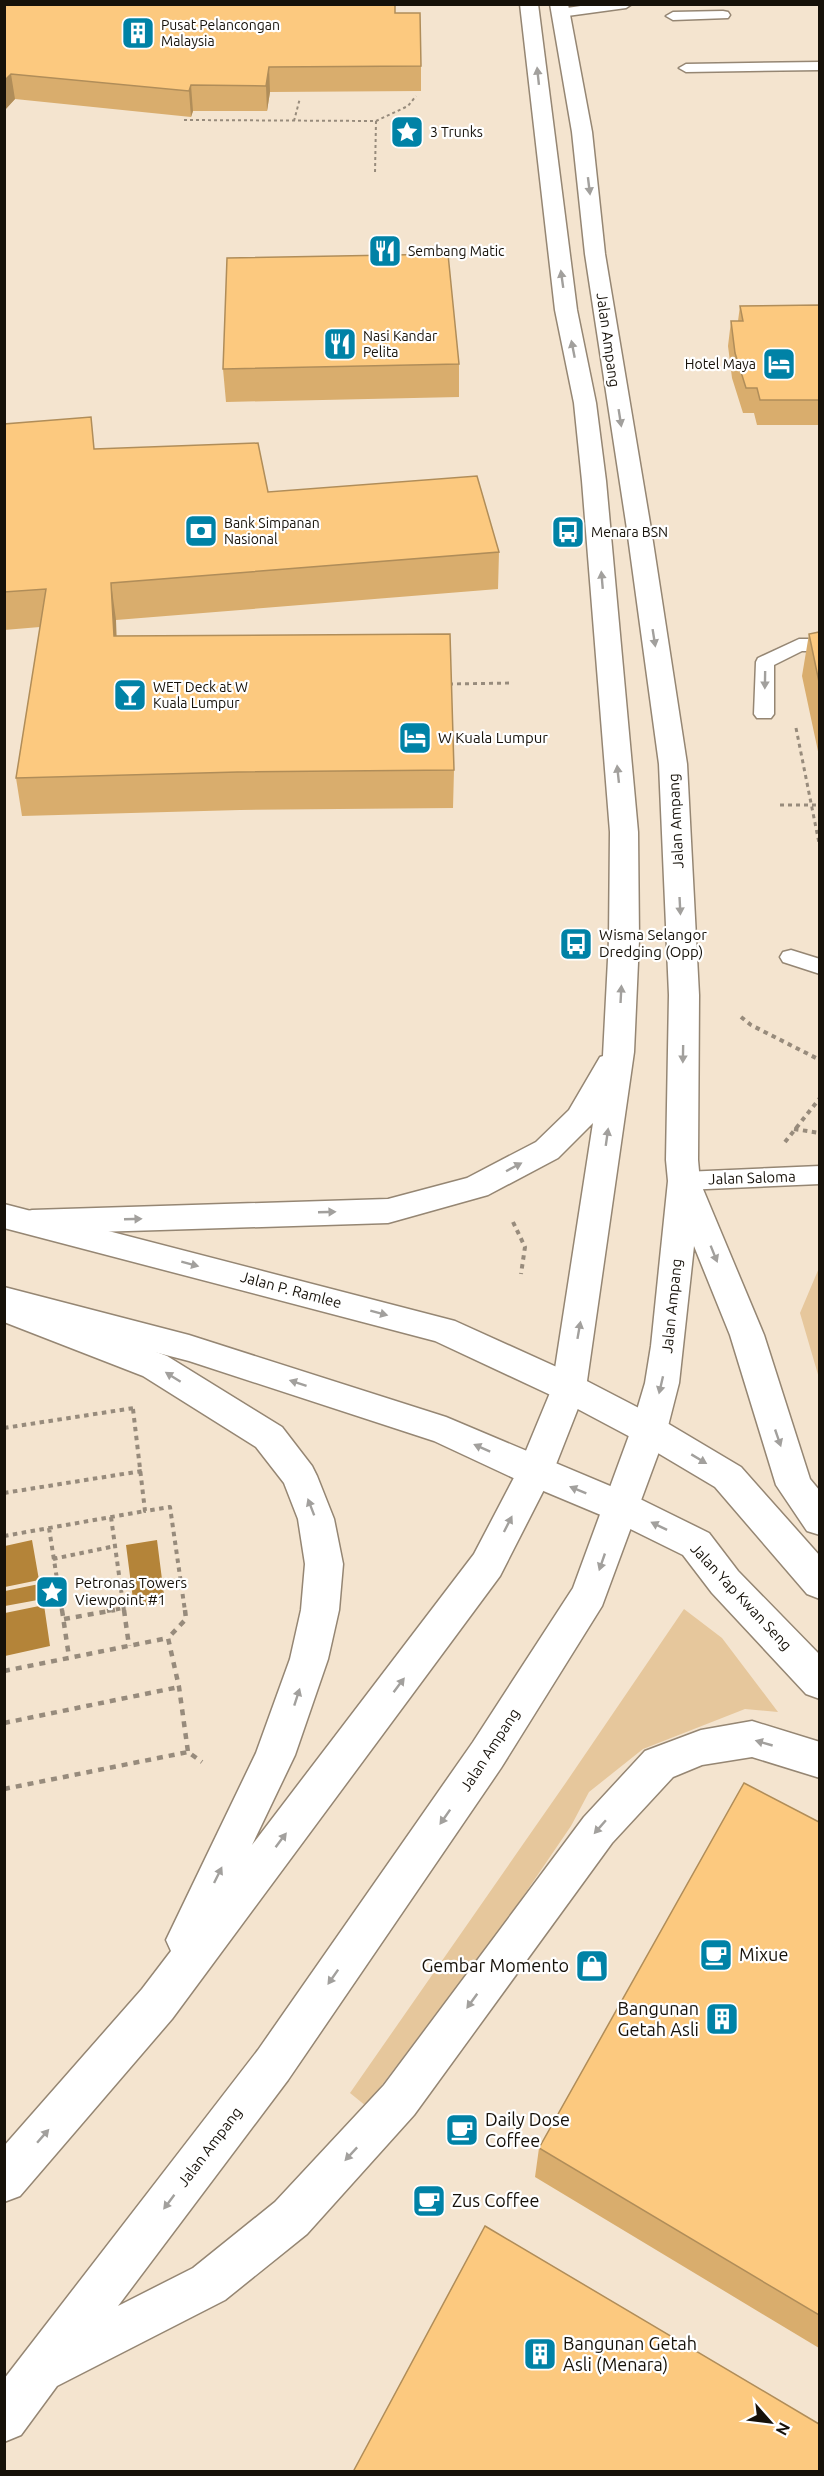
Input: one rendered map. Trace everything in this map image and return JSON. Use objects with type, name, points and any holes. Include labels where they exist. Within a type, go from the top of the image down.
[{"type":"main road","points":[[4,2180],[157,2004],[480,1574],[535,1472],[569,1388],[619,1052],[624,940],[624,832],[594,481],[585,404],[566,310],[530,4]]},
{"type":"main road","name":"Jalan Ampang","points":[[4,2418],[273,2065],[488,1755],[589,1594],[649,1430],[662,1383],[668,1346],[684,1181],[682,1160],[684,995],[673,764],[631,476],[624,450],[595,254],[582,132],[559,9]]},
{"type":"main road","points":[[18,1219],[387,1210],[477,1187],[547,1150],[580,1118],[619,1052]]},
{"type":"main road","points":[[684,1181],[747,1335],[794,1485],[819,1520]]},
{"type":"main road","name":"Jalan P. Ramlee","points":[[18,1219],[443,1330],[569,1388],[649,1430]]},
{"type":"main road","points":[[4,1300],[189,1347],[446,1431],[535,1472]]},
{"type":"main road","points":[[4,1308],[155,1366],[269,1437],[299,1476],[316,1519],[324,1564],[320,1610],[309,1659],[275,1755],[157,2004]]},
{"type":"main road","points":[[649,1430],[728,1477],[819,1583]]},
{"type":"main road","name":"Jalan Yap Kwan Seng","points":[[535,1472],[621,1507],[696,1544],[725,1582],[819,1682]]},
{"type":"main road","points":[[42,2370],[209,2284],[291,2218],[399,2100],[598,1830],[659,1764],[701,1748],[752,1739],[819,1760]]},
{"type":"lane","points":[[559,9],[626,4]]},
{"type":"lane","points":[[673,16],[723,15]]},
{"type":"lane","points":[[686,68],[819,66]]},
{"type":"lane","points":[[764,714],[765,662],[800,645],[819,645]]},
{"type":"lane","points":[[791,957],[819,967]]},
{"type":"lane","name":"Jalan Saloma","points":[[684,1181],[819,1175]]},
{"type":"path","points":[[184,120],[376,122],[408,106],[416,96]]},
{"type":"path","points":[[294,121],[300,98]]},
{"type":"path","points":[[375,173],[376,122]]},
{"type":"path","points":[[444,684],[513,683]]},
{"type":"path","points":[[796,728],[819,848]]},
{"type":"path","points":[[780,805],[819,806]]},
{"type":"path","points":[[741,1017],[751,1025],[819,1060]]},
{"type":"path","points":[[784,1143],[819,1098]]},
{"type":"path","points":[[794,1129],[819,1133]]},
{"type":"path","points":[[513,1222],[525,1247],[521,1274]]},
{"type":"path","points":[[4,1428],[133,1409],[145,1511]]},
{"type":"path","points":[[4,1493],[142,1471]]},
{"type":"path","points":[[4,1536],[170,1508],[186,1619],[168,1638],[4,1671]]},
{"type":"path","points":[[111,1517],[129,1646]]},
{"type":"path","points":[[49,1528],[69,1658]]},
{"type":"path","points":[[53,1559],[115,1546]]},
{"type":"path","points":[[64,1619],[124,1608]]},
{"type":"path","points":[[168,1638],[179,1688],[188,1752],[202,1762]]},
{"type":"path","points":[[4,1723],[179,1688]]},
{"type":"path","points":[[4,1789],[188,1752]]},
{"type":"shaded area","points":[[819,1268],[819,1378],[800,1313]]},
{"type":"shaded area","points":[[32,1540],[39,1580],[5,1587],[5,1546]]},
{"type":"shaded area","points":[[157,1540],[165,1603],[134,1607],[126,1545]]},
{"type":"shaded area","points":[[39,1584],[43,1599],[5,1606],[5,1591]]},
{"type":"shaded area","points":[[44,1605],[50,1646],[5,1656],[5,1613]]},
{"type":"shaded area","points":[[684,1609],[722,1638],[778,1712],[745,1709],[643,1749],[589,1792],[571,1826],[507,1920],[366,2106],[350,2093]]},
{"type":"building","points":[[4,4],[395,4],[395,13],[420,13],[421,66],[269,67],[266,86],[191,85],[189,91],[11,74],[4,81]]},
{"type":"building","name":"Nasi Kandar Pelita","points":[[448,254],[459,364],[223,369],[227,258]]},
{"type":"building","points":[[819,305],[819,400],[760,400],[757,388],[746,388],[735,353],[731,321],[743,321],[740,306]]},
{"type":"building","points":[[91,417],[94,449],[258,443],[268,492],[477,476],[499,552],[111,583],[114,636],[450,634],[454,770],[238,772],[16,778],[46,589],[4,592],[4,424]]},
{"type":"building","points":[[819,632],[819,682],[809,634]]},
{"type":"building","name":"Bangunan Getah Asli","points":[[744,1783],[819,1822],[819,2315],[539,2148]]},
{"type":"building","name":"Bangunan Getah Asli (Menara)","points":[[485,2226],[819,2424],[819,2472],[353,2472]]},
{"type":"place","name":"Pusat Pelancongan Malaysia","points":[[138,33]]},
{"type":"place","name":"3 Trunks","points":[[407,132]]},
{"type":"place","name":"Sembang Matic","points":[[385,251]]},
{"type":"place","name":"Nasi Kandar Pelita","points":[[340,344]]},
{"type":"place","name":"Hotel Maya","points":[[779,364]]},
{"type":"place","name":"Bank Simpanan Nasional","points":[[201,531]]},
{"type":"place","name":"Menara BSN","points":[[568,532]]},
{"type":"place","name":"WET Deck at W Kuala Lumpur","points":[[130,695]]},
{"type":"place","name":"W Kuala Lumpur","points":[[415,738]]},
{"type":"place","name":"Wisma Selangor Dredging (Opp)","points":[[576,944]]},
{"type":"place","name":"Petronas Towers Viewpoint #1","points":[[52,1592]]},
{"type":"place","name":"Mixue","points":[[716,1955]]},
{"type":"place","name":"Gembar Momento","points":[[592,1966]]},
{"type":"place","name":"Bangunan Getah Asli","points":[[722,2019]]},
{"type":"place","name":"Daily Dose Coffee","points":[[462,2130]]},
{"type":"place","name":"Zus Coffee","points":[[429,2201]]},
{"type":"place","name":"Bangunan Getah Asli (Menara)","points":[[540,2354]]}]
